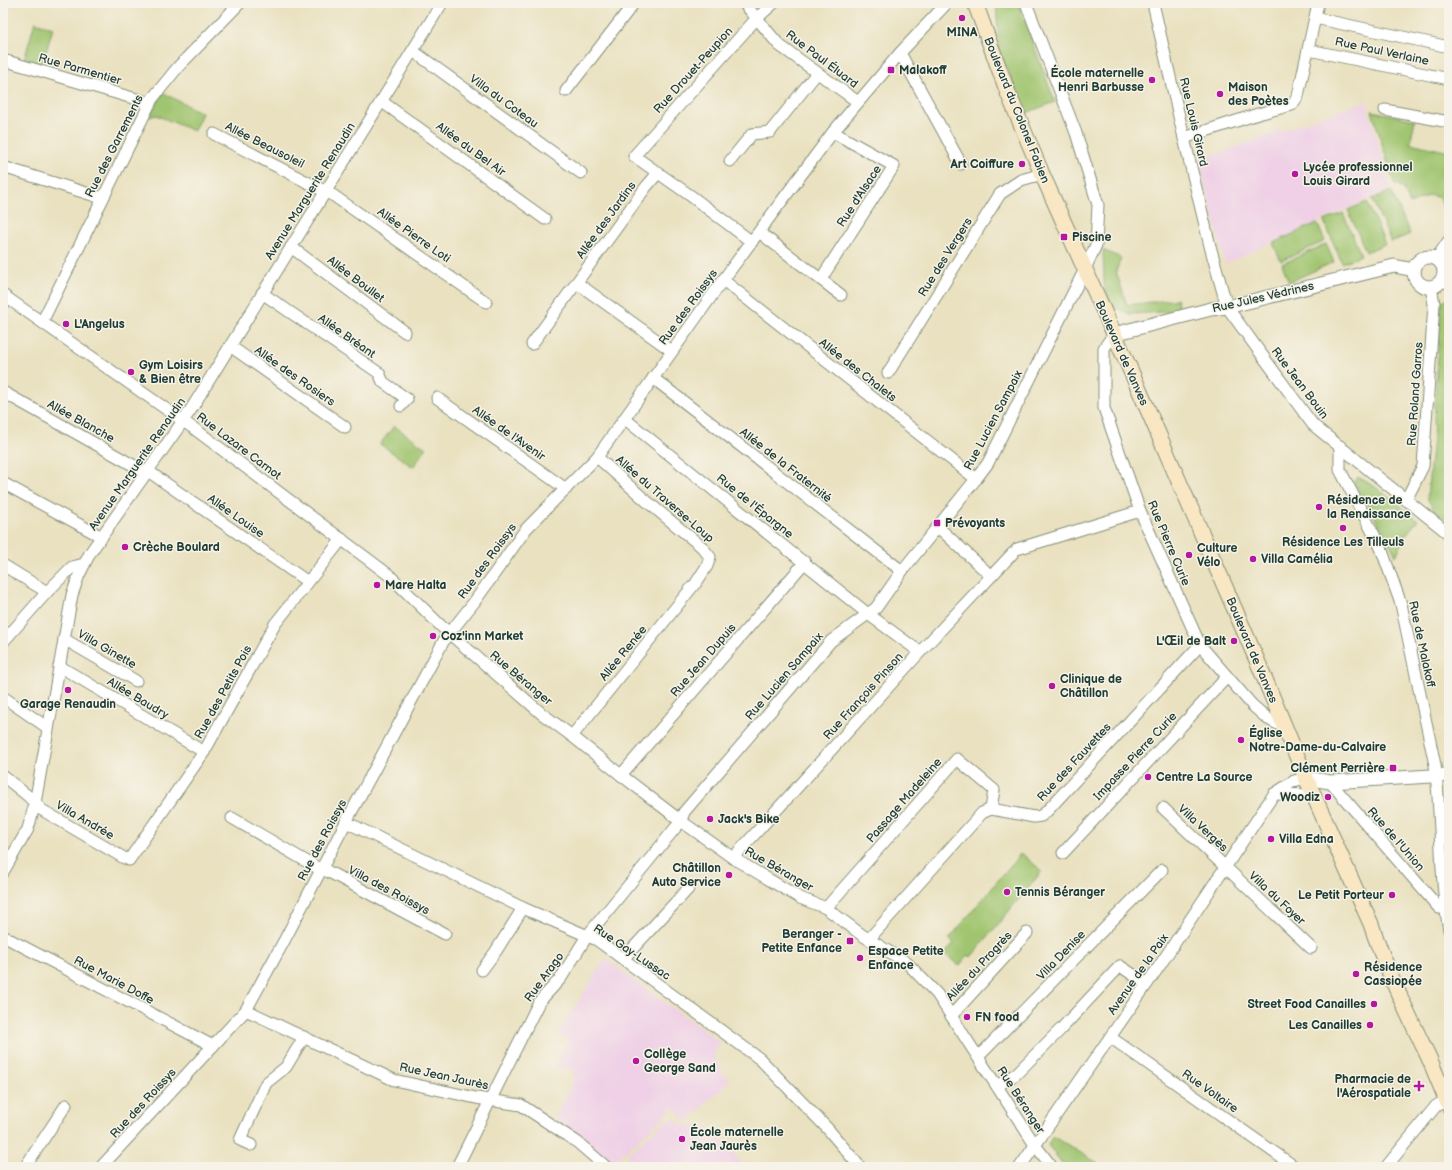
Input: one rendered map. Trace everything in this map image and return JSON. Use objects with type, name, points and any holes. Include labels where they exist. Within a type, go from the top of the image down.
[{"type":"main road","name":"Boulevard du Colonel Fabien","points":[[977,4],[1008,93],[1051,195]]},
{"type":"main road","name":"Boulevard de Vanves","points":[[1051,195],[1137,385],[1259,665],[1306,778],[1371,924],[1378,947],[1409,1019],[1428,1057],[1448,1103]]},
{"type":"street","name":"Rue des Garrements","points":[[42,322],[150,103],[163,84],[178,67],[240,3]]},
{"type":"street","name":"Avenue Marguerite Renaudin","points":[[3,872],[28,829],[35,803],[72,595],[84,564],[183,421],[442,3]]},
{"type":"street","points":[[566,91],[634,3]]},
{"type":"street","name":"Rue Paul Éluard","points":[[744,3],[779,45],[858,102]]},
{"type":"street","name":"Rue Drouet-Peupion","points":[[658,173],[634,156],[756,18],[774,3]]},
{"type":"street","name":"Rue des Roissys","points":[[101,1167],[246,1010],[448,633],[456,626],[526,529],[597,457],[723,280],[833,132],[900,53],[947,3]]},
{"type":"street","name":"Rue Lucien Sampaix","points":[[681,821],[684,812],[831,641],[876,608],[902,572],[988,463],[1096,245],[1098,205],[1076,133],[1026,3]]},
{"type":"street","name":"Rue Louis Girard","points":[[1153,3],[1210,246]]},
{"type":"street","points":[[1184,138],[1258,114],[1292,105],[1298,96],[1318,3]]},
{"type":"street","points":[[1315,18],[1449,47]]},
{"type":"street","name":"Rue Paul Verlaine","points":[[1309,50],[1449,79]]},
{"type":"street","name":"Villa du Coteau","points":[[413,51],[581,173]]},
{"type":"street","points":[[900,53],[961,164]]},
{"type":"street","name":"Rue Parmentier","points":[[3,60],[150,103]]},
{"type":"street","points":[[730,161],[752,134],[770,132],[818,73]]},
{"type":"street","name":"Allée du Bel Air","points":[[381,101],[545,219]]},
{"type":"street","points":[[1385,110],[1449,122]]},
{"type":"street","name":"Rue d'Alsace","points":[[821,279],[894,166],[833,132]]},
{"type":"street","name":"Allée Beausoleil","points":[[214,134],[326,191]]},
{"type":"street","points":[[3,167],[102,198]]},
{"type":"street","points":[[658,173],[752,242]]},
{"type":"street","name":"Allée des Jardins","points":[[532,344],[646,187],[658,173]]},
{"type":"street","name":"Rue des Vergers","points":[[888,373],[1000,194],[1021,180],[1042,174]]},
{"type":"street","name":"Allée Pierre Loti","points":[[326,191],[486,302]]},
{"type":"street","points":[[759,232],[841,295]]},
{"type":"street","points":[[1437,259],[1449,242]]},
{"type":"street","name":"Rue Jean Bouin","points":[[1210,246],[1227,307],[1313,425],[1449,534]]},
{"type":"street","name":"Allée Boullet","points":[[291,247],[405,332]]},
{"type":"street","points":[[1432,257],[1437,259],[1444,269],[1440,283],[1424,286],[1418,283],[1415,279],[1414,270],[1416,264],[1421,258],[1432,257]]},
{"type":"street","name":"Rue Jules Védrines","points":[[1114,334],[1211,309],[1227,307],[1394,266],[1414,270]]},
{"type":"street","name":"Allée des Chalets","points":[[723,280],[976,479]]},
{"type":"street","points":[[577,283],[672,351]]},
{"type":"street","name":"Rue Roland Garros","points":[[1406,500],[1423,466],[1434,304],[1440,283]]},
{"type":"street","name":"Allée Bréant","points":[[262,293],[379,373],[383,382],[407,399],[401,406]]},
{"type":"street","name":"Rue Lazare Carnot","points":[[4,298],[42,322],[183,421],[342,539],[389,575],[448,633]]},
{"type":"street","name":"Rue Pierre Curie","points":[[1114,334],[1104,348],[1104,408],[1140,511],[1200,645],[1252,705],[1268,719],[1285,728]]},
{"type":"street","name":"Allée des Rosiers","points":[[230,346],[345,426]]},
{"type":"street","name":"Allée de la Fraternité","points":[[653,378],[902,572]]},
{"type":"street","name":"Allée Blanche","points":[[3,392],[148,472]]},
{"type":"street","name":"Allée de l'Avenir","points":[[437,398],[566,489]]},
{"type":"street","name":"Rue de l'Épargne","points":[[625,419],[868,614],[920,652]]},
{"type":"street","name":"Rue de Malakoff","points":[[1340,446],[1340,470],[1381,548],[1401,604],[1443,775],[1445,908],[1449,930]]},
{"type":"street","name":"Allée du Traverse-Loup","points":[[597,457],[702,548],[710,557],[707,566],[695,585]]},
{"type":"street","name":"Allée Louise","points":[[148,472],[308,582]]},
{"type":"street","points":[[3,483],[102,537]]},
{"type":"street","name":"Rue François Pinson","points":[[733,858],[920,652],[1015,551],[1140,511]]},
{"type":"street","points":[[938,526],[991,576]]},
{"type":"street","name":"Rue des Petits Pois","points":[[127,859],[204,752],[275,624],[342,539]]},
{"type":"street","name":"Rue Jean Dupuis","points":[[621,775],[805,562]]},
{"type":"street","points":[[3,642],[47,592],[72,567],[84,564]]},
{"type":"street","points":[[3,565],[47,592]]},
{"type":"street","name":"Allée Renée","points":[[572,736],[695,585]]},
{"type":"street","name":"Rue Béranger","points":[[448,633],[541,713],[681,821],[733,858],[800,898],[826,908],[869,939],[907,962],[936,994],[1035,1145],[1052,1167]]},
{"type":"street","name":"Villa Ginette","points":[[64,639],[136,681]]},
{"type":"street","name":"Rue des Fauvettes","points":[[991,810],[1041,816],[1200,645]]},
{"type":"street","name":"Allée Baudry","points":[[59,666],[204,752]]},
{"type":"street","name":"Impasse Pierre Curie","points":[[1063,853],[1227,677]]},
{"type":"street","points":[[3,697],[48,728]]},
{"type":"street","name":"Passage Madeleine","points":[[826,908],[958,759],[994,790],[991,810]]},
{"type":"street","points":[[1306,778],[1330,782],[1443,775]]},
{"type":"street","name":"Villa Andrée","points":[[3,776],[42,810],[127,859]]},
{"type":"street","name":"Avenue de la Paix","points":[[1020,1167],[1147,984],[1274,794],[1294,781],[1306,778]]},
{"type":"street","name":"Rue de l'Union","points":[[1330,782],[1439,908],[1445,908]]},
{"type":"street","points":[[1274,794],[1314,795]]},
{"type":"street","name":"Villa Vergès","points":[[1163,808],[1226,867]]},
{"type":"street","points":[[869,939],[982,813],[991,810]]},
{"type":"street","name":"Villa des Roissys","points":[[232,818],[321,870],[329,872],[445,934]]},
{"type":"street","name":"Rue Arago","points":[[457,1167],[539,1002],[561,978],[587,936],[681,821]]},
{"type":"street","name":"Rue Gay-Lussac","points":[[346,822],[523,908],[597,940],[760,1059],[824,1124],[860,1167]]},
{"type":"street","name":"Villa du Foyer","points":[[1226,867],[1311,948]]},
{"type":"street","name":"Villa Denise","points":[[978,1057],[1162,870]]},
{"type":"street","points":[[623,959],[688,889]]},
{"type":"street","points":[[482,970],[523,908]]},
{"type":"street","name":"Allée du Progrès","points":[[950,1016],[1027,933]]},
{"type":"street","name":"Rue Marie Doffe","points":[[3,936],[213,1046]]},
{"type":"street","points":[[997,1086],[1016,1074],[1061,1029],[1120,966],[1147,984]]},
{"type":"street","name":"Rue Jean Jaurès","points":[[246,1010],[394,1080],[517,1104],[524,1107],[577,1142],[606,1167]]},
{"type":"street","points":[[251,1145],[240,1140],[266,1083],[286,1066],[304,1037]]},
{"type":"street","name":"Rue Voltaire","points":[[1110,1037],[1295,1167]]},
{"type":"street","points":[[1386,1167],[1436,1106],[1448,1103]]},
{"type":"street","points":[[25,1167],[66,1105]]},
{"type":"shaded area","name":"Lycée professionnel Louis Girard","points":[[1366,101],[1391,189],[1225,264],[1199,160]]},
{"type":"shaded area","name":"Collège George Sand","points":[[605,959],[721,1043],[714,1053],[714,1059],[722,1069],[720,1071],[730,1080],[717,1095],[715,1094],[690,1119],[686,1120],[672,1107],[663,1118],[614,1162],[555,1118],[574,1078],[573,1069],[554,1068],[568,1040],[558,1034]]},
{"type":"shaded area","name":"École maternelle Jean Jaurès","points":[[673,1118],[680,1123],[707,1128],[731,1150],[741,1163],[738,1167],[628,1167],[628,1154],[665,1121]]},
{"type":"green space","points":[[996,3],[1018,3],[1055,102],[1026,113],[999,50]]},
{"type":"green space","points":[[35,22],[53,28],[42,65],[24,60]]},
{"type":"green space","points":[[163,93],[202,113],[194,131],[156,115],[149,117]]},
{"type":"green space","points":[[1372,111],[1415,120],[1410,143],[1449,152],[1449,215],[1447,218],[1440,198],[1430,195],[1410,204],[1403,188],[1394,183]]},
{"type":"green space","points":[[1391,191],[1410,234],[1391,242],[1372,199]]},
{"type":"green space","points":[[1367,202],[1385,244],[1366,252],[1348,210]]},
{"type":"green space","points":[[1343,213],[1361,255],[1342,263],[1324,221]]},
{"type":"green space","points":[[1317,223],[1325,241],[1281,261],[1273,243]]},
{"type":"green space","points":[[1326,244],[1334,262],[1289,282],[1282,264]]},
{"type":"green space","points":[[1103,250],[1121,258],[1116,271],[1127,305],[1177,299],[1179,311],[1131,314],[1111,306],[1104,285]]},
{"type":"green space","points":[[1449,298],[1449,522],[1434,510],[1427,498],[1433,437],[1441,302]]},
{"type":"green space","points":[[394,426],[426,448],[413,467],[380,444]]},
{"type":"green space","points":[[1358,477],[1374,486],[1418,520],[1405,536],[1396,556],[1386,536],[1354,483]]},
{"type":"green space","name":"Tennis Béranger","points":[[1021,853],[1042,871],[971,957],[968,955],[959,966],[945,954],[954,943],[949,939]]},
{"type":"green space","points":[[1053,1136],[1104,1167],[1065,1167],[1048,1145]]},
{"type":"place","name":"MINA","points":[[962,18]]},
{"type":"place","name":"Malakoff","points":[[891,70]]},
{"type":"place","name":"École maternelle Henri Barbusse","points":[[1152,80]]},
{"type":"place","name":"Maison des Poètes","points":[[1220,94]]},
{"type":"place","name":"Art Coiffure","points":[[1022,164]]},
{"type":"place","name":"Lycée professionnel Louis Girard","points":[[1295,174]]},
{"type":"place","name":"Piscine","points":[[1064,237]]},
{"type":"place","name":"L'Angelus","points":[[66,324]]},
{"type":"place","name":"Gym Loisirs & Bien être","points":[[131,372]]},
{"type":"place","name":"Résidence de la Renaissance","points":[[1319,507]]},
{"type":"place","name":"Prévoyants","points":[[937,523]]},
{"type":"place","name":"Résidence Les Tilleuls","points":[[1343,528]]},
{"type":"place","name":"Crèche Boulard","points":[[125,547]]},
{"type":"place","name":"Culture Vélo","points":[[1189,555]]},
{"type":"place","name":"Villa Camélia","points":[[1253,559]]},
{"type":"place","name":"Mare Halta","points":[[377,585]]},
{"type":"place","name":"Coz'inn Market","points":[[433,636]]},
{"type":"place","name":"L'Œil de Balt","points":[[1234,641]]},
{"type":"place","name":"Clinique de Châtillon","points":[[1052,686]]},
{"type":"place","name":"Garage Renaudin","points":[[68,690]]},
{"type":"place","name":"Église Notre-Dame-du-Calvaire","points":[[1241,740]]},
{"type":"place","name":"Clément Perrière","points":[[1393,768]]},
{"type":"place","name":"Centre La Source","points":[[1148,777]]},
{"type":"place","name":"Woodiz","points":[[1328,797]]},
{"type":"place","name":"Jack's Bike","points":[[710,819]]},
{"type":"place","name":"Villa Edna","points":[[1271,839]]},
{"type":"place","name":"Châtillon Auto Service","points":[[729,875]]},
{"type":"place","name":"Tennis Béranger","points":[[1007,892]]},
{"type":"place","name":"Le Petit Porteur","points":[[1392,895]]},
{"type":"place","name":"Beranger - Petite Enfance","points":[[850,941]]},
{"type":"place","name":"Espace Petite Enfance","points":[[860,958]]},
{"type":"place","name":"Résidence Cassiopée","points":[[1356,974]]},
{"type":"place","name":"Street Food Canailles","points":[[1374,1004]]},
{"type":"place","name":"FN food","points":[[967,1017]]},
{"type":"place","name":"Les Canailles","points":[[1370,1025]]},
{"type":"place","name":"Collège George Sand","points":[[636,1061]]},
{"type":"place","name":"Pharmacie de l'Aérospatiale","points":[[1419,1086]]},
{"type":"place","name":"École maternelle Jean Jaurès","points":[[682,1139]]}]
